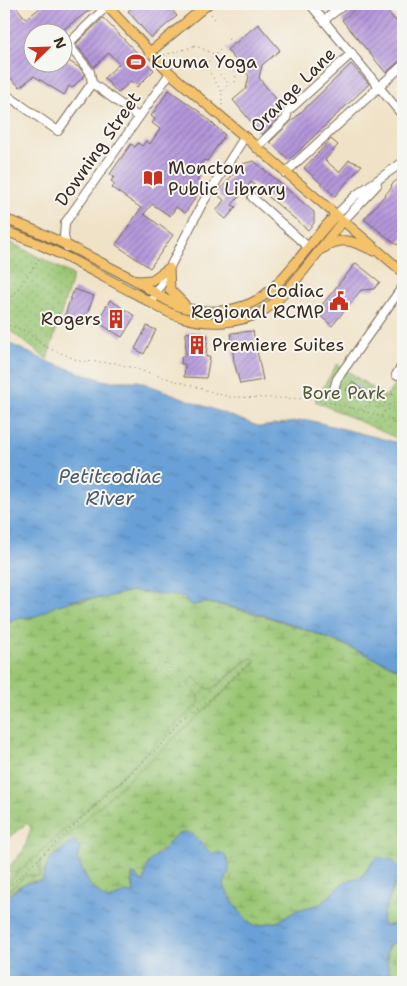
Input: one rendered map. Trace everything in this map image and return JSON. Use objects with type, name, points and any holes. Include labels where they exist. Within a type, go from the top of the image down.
[{"type":"main road","points":[[106,5],[149,53],[170,73],[403,272]]},
{"type":"main road","points":[[149,53],[208,8]]},
{"type":"main road","points":[[4,219],[26,226],[135,281],[182,308],[206,312],[237,308],[259,298],[281,279],[307,246],[340,218]]},
{"type":"main road","points":[[4,231],[24,237],[179,317],[210,323],[238,319],[264,310],[282,296],[316,253],[340,218]]},
{"type":"main road","points":[[316,253],[341,239],[353,241],[384,256]]},
{"type":"main road","points":[[135,281],[152,280],[169,268]]},
{"type":"main road","points":[[169,268],[170,290],[191,309]]},
{"type":"street","points":[[310,4],[403,116]]},
{"type":"street","points":[[324,20],[345,4]]},
{"type":"street","points":[[106,5],[68,44],[90,72],[92,83],[138,117]]},
{"type":"street","name":"Orange Lane","points":[[256,148],[286,119],[288,111],[352,54]]},
{"type":"street","points":[[285,173],[403,65]]},
{"type":"street","name":"Downing Street","points":[[67,247],[64,237],[65,223],[170,73]]},
{"type":"street","points":[[4,93],[58,131],[92,83]]},
{"type":"street","points":[[152,302],[202,204],[244,138]]},
{"type":"street","points":[[340,218],[356,195],[400,164],[403,156]]},
{"type":"street","points":[[252,197],[307,246]]},
{"type":"street","points":[[334,390],[337,378],[403,286]]},
{"type":"street","points":[[396,375],[403,364]]},
{"type":"path","points":[[208,8],[217,22]]},
{"type":"path","points":[[180,66],[205,65],[228,42],[229,37]]},
{"type":"path","points":[[164,55],[194,44],[214,54],[216,58],[215,66],[219,74],[229,83]]},
{"type":"path","points":[[216,58],[225,60],[233,69],[236,80],[232,84],[229,83],[222,92]]},
{"type":"path","points":[[205,65],[222,92],[222,105]]},
{"type":"path","points":[[4,247],[12,240]]},
{"type":"path","points":[[4,309],[39,259],[44,256]]},
{"type":"path","points":[[4,324],[24,330],[44,346],[80,361],[116,363],[229,397],[314,399],[360,410],[403,424]]},
{"type":"path","points":[[391,391],[397,398],[403,400]]},
{"type":"path","points":[[360,410],[373,401],[394,394]]},
{"type":"path","points":[[385,398],[385,403],[376,406],[376,409],[396,404],[403,406]]},
{"type":"path","points":[[380,416],[396,404],[397,398]]},
{"type":"path","points":[[390,419],[403,432]]},
{"type":"path","points":[[4,890],[250,663]]},
{"type":"green space","points":[[4,239],[73,275],[47,359],[4,326]]},
{"type":"green space","name":"Bore Park","points":[[337,364],[386,397],[403,372],[403,441],[315,401]]},
{"type":"green space","points":[[132,591],[180,595],[184,597],[186,603],[209,603],[286,623],[357,650],[403,671],[403,923],[384,926],[382,918],[398,875],[371,863],[363,876],[344,882],[321,904],[297,910],[277,922],[254,926],[245,918],[227,894],[211,853],[200,842],[178,845],[162,850],[151,861],[144,883],[139,881],[136,874],[132,881],[134,893],[119,895],[107,901],[90,885],[77,859],[80,848],[68,845],[56,853],[48,862],[41,882],[24,884],[4,899],[4,895],[25,876],[40,876],[40,861],[256,663],[255,659],[250,658],[212,689],[205,688],[194,677],[187,683],[200,698],[198,704],[4,886],[4,883],[11,874],[7,869],[24,850],[31,828],[27,823],[4,841],[4,626],[18,618],[30,618],[64,602],[103,598]]},
{"type":"green space","points":[[252,657],[256,661],[253,666],[39,865],[40,876],[36,877],[27,874],[4,895],[4,886],[198,704],[200,698],[187,683],[194,677],[205,688],[216,687]]},
{"type":"green space","points":[[403,936],[403,982],[393,982],[387,966],[388,947]]},
{"type":"water","name":"Petitcodiac River","points":[[4,341],[51,363],[106,381],[138,381],[260,427],[308,420],[403,444],[403,671],[307,630],[257,613],[207,603],[189,605],[184,597],[132,591],[103,598],[79,599],[55,606],[37,616],[18,618],[4,626]]},
{"type":"water","points":[[186,832],[192,834],[211,853],[223,853],[226,857],[229,864],[229,872],[224,884],[226,890],[236,906],[254,926],[277,922],[297,910],[321,904],[344,882],[363,876],[376,857],[393,860],[399,868],[398,875],[382,918],[385,926],[403,923],[403,936],[388,946],[387,951],[387,960],[393,982],[4,982],[4,899],[23,884],[42,880],[49,860],[73,841],[76,841],[80,848],[77,859],[90,885],[108,901],[125,892],[134,893],[132,873],[144,883],[149,862],[174,837]]},
{"type":"building","points":[[4,4],[14,4],[26,19],[45,4],[98,4],[72,23],[22,22],[22,72],[72,72],[72,63],[80,68],[85,75],[72,88],[69,86],[64,95],[34,76],[20,87],[4,72]]},
{"type":"building","points":[[137,4],[157,4],[159,7],[167,4],[177,16],[151,38],[128,11]]},
{"type":"building","points":[[362,4],[381,4],[396,21],[403,15],[403,58],[386,73],[342,20]]},
{"type":"building","points":[[103,18],[154,70],[137,87],[131,81],[118,93],[104,78],[119,64],[109,53],[94,67],[76,44]]},
{"type":"building","points":[[258,24],[280,50],[262,65],[259,78],[281,105],[272,112],[279,118],[262,135],[233,100],[246,89],[249,76],[227,50]]},
{"type":"building","points":[[351,64],[369,84],[289,160],[270,142]]},
{"type":"building","points":[[169,90],[200,112],[225,135],[207,161],[204,160],[195,172],[200,176],[197,180],[201,183],[197,188],[200,191],[185,213],[176,207],[170,216],[152,204],[144,214],[173,235],[150,268],[116,245],[141,208],[112,188],[115,184],[111,181],[114,177],[110,174],[131,144],[135,147],[138,143],[142,146],[146,141],[150,144],[160,129],[152,123],[155,119],[151,116]]},
{"type":"building","points":[[331,139],[338,145],[325,160],[339,172],[349,160],[362,165],[335,196],[304,168]]},
{"type":"building","points":[[254,161],[314,212],[314,223],[308,230],[251,182],[232,205],[236,207],[226,219],[216,211],[224,200],[219,196],[219,191],[242,164]]},
{"type":"building","points":[[403,175],[403,238],[397,245],[364,219],[392,187],[391,185]]},
{"type":"building","name":"Codiac Regional RCMP","points":[[356,263],[380,282],[374,289],[361,290],[332,326],[316,312]]},
{"type":"building","points":[[74,289],[94,296],[82,327],[63,320]]},
{"type":"building","name":"Rogers","points":[[110,300],[135,316],[122,337],[97,322]]},
{"type":"building","points":[[147,326],[156,330],[144,354],[135,349]]},
{"type":"building","points":[[253,331],[263,380],[240,384],[234,362],[231,333]]},
{"type":"building","name":"Premiere Suites","points":[[197,332],[208,335],[206,357],[210,357],[206,378],[184,377],[185,364],[181,364],[182,356],[185,356],[186,333]]},
{"type":"building","points":[[352,382],[366,393],[360,400],[346,390]]},
{"type":"place","name":"Kuuma Yoga","points":[[136,62]]},
{"type":"place","name":"Moncton Public Library","points":[[153,178]]},
{"type":"place","name":"Codiac Regional RCMP","points":[[339,301]]},
{"type":"place","name":"Rogers","points":[[116,319]]},
{"type":"place","name":"Premiere Suites","points":[[197,345]]}]
